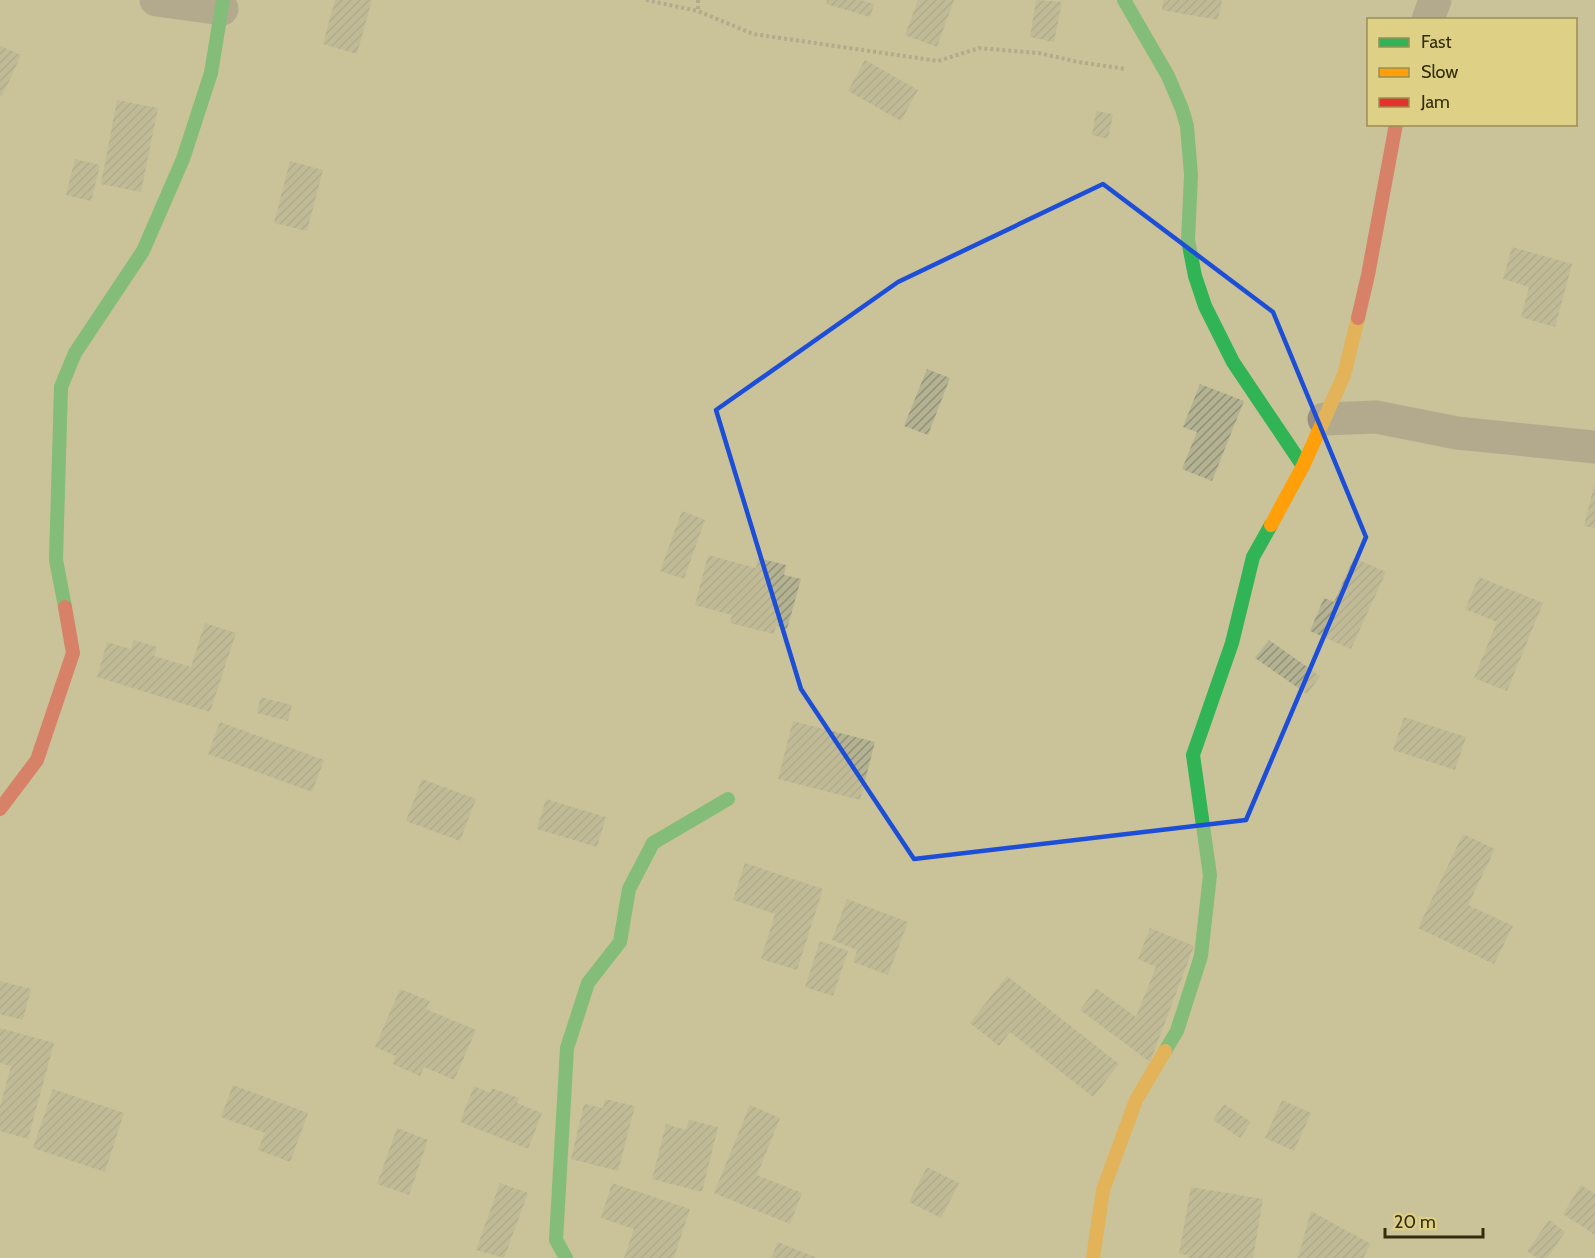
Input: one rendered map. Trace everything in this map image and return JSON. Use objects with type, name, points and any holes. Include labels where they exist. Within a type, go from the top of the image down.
[{"type":"street","points":[[0,809],[37,760],[73,653],[56,560],[61,387],[75,353],[143,251],[183,159],[211,73],[223,4],[156,0]]},
{"type":"street","points":[[1124,0],[1166,70],[1187,127],[1192,186],[1189,244],[1200,286],[1218,336],[1237,370],[1303,466]]},
{"type":"street","points":[[1429,18],[1435,0]]},
{"type":"street","points":[[1093,1258],[1103,1190],[1136,1100],[1177,1030],[1201,956],[1210,875],[1193,755],[1232,643],[1253,557],[1303,466],[1344,375],[1368,275],[1396,126]]},
{"type":"street","points":[[1324,419],[1376,417],[1457,433],[1595,447]]},
{"type":"street","points":[[566,1258],[556,1240],[567,1048],[588,983],[620,942],[629,889],[653,843],[728,799]]},
{"type":"path","points":[[646,0],[698,11],[753,34],[938,61],[979,48],[1039,53],[1114,68],[1166,70]]},
{"type":"path","points":[[698,0],[698,11]]},
{"type":"highlighted area","points":[[1103,184],[1273,312],[1366,537],[1246,820],[914,859],[801,689],[716,410],[898,282]]},
{"type":"building","points":[[335,0],[372,0],[357,54],[323,44]]},
{"type":"building","points":[[827,0],[861,0],[874,4],[870,17],[826,4]]},
{"type":"building","points":[[918,0],[954,0],[937,47],[905,35]]},
{"type":"building","points":[[1036,0],[1062,2],[1054,42],[1030,37]]},
{"type":"building","points":[[1163,0],[1222,0],[1218,20],[1162,10]]},
{"type":"building","points":[[0,46],[21,55],[2,96],[0,95]]},
{"type":"building","points":[[865,60],[918,90],[901,121],[848,91]]},
{"type":"building","points":[[117,100],[158,108],[141,192],[101,184]]},
{"type":"building","points":[[1096,111],[1113,114],[1108,139],[1092,135]]},
{"type":"building","points":[[75,159],[100,165],[91,201],[66,195]]},
{"type":"building","points":[[290,161],[323,170],[307,231],[274,223]]},
{"type":"building","points":[[1512,247],[1572,264],[1555,327],[1521,317],[1529,287],[1503,279]]},
{"type":"building","points":[[927,369],[950,378],[928,435],[904,426]]},
{"type":"building","points":[[1200,384],[1244,401],[1212,481],[1182,469],[1197,432],[1183,427]]},
{"type":"building","points":[[1595,486],[1595,528],[1584,526]]},
{"type":"building","points":[[682,511],[705,520],[684,579],[660,571]]},
{"type":"building","points":[[708,555],[756,568],[758,558],[786,565],[784,575],[801,579],[787,629],[776,626],[774,634],[730,623],[732,615],[695,605]]},
{"type":"building","points":[[1354,558],[1386,572],[1351,649],[1310,631],[1324,598],[1334,602]]},
{"type":"building","points":[[1479,577],[1543,603],[1507,691],[1474,678],[1497,622],[1465,609]]},
{"type":"building","points":[[205,623],[236,633],[210,712],[97,677],[107,642],[131,649],[134,640],[157,647],[154,656],[191,667]]},
{"type":"building","points":[[1269,640],[1320,676],[1307,694],[1255,658]]},
{"type":"building","points":[[261,697],[292,705],[288,721],[257,713]]},
{"type":"building","points":[[1404,717],[1466,737],[1455,770],[1393,750]]},
{"type":"building","points":[[793,721],[875,742],[860,800],[778,779]]},
{"type":"building","points":[[220,722],[324,760],[312,792],[208,754]]},
{"type":"building","points":[[422,779],[476,799],[460,841],[406,821]]},
{"type":"building","points":[[546,799],[606,817],[597,847],[537,829]]},
{"type":"building","points":[[1463,834],[1495,849],[1468,905],[1513,926],[1494,964],[1418,928]]},
{"type":"building","points":[[745,863],[823,889],[797,970],[761,959],[775,914],[733,900]]},
{"type":"building","points":[[847,899],[908,922],[888,975],[853,962],[857,950],[832,940]]},
{"type":"building","points":[[1150,928],[1194,946],[1150,1062],[1080,1010],[1096,988],[1136,1017],[1156,967],[1138,959]]},
{"type":"building","points":[[820,941],[848,951],[833,996],[805,987]]},
{"type":"building","points":[[1007,976],[1119,1064],[1093,1097],[1010,1032],[999,1046],[970,1023]]},
{"type":"building","points":[[0,981],[31,989],[23,1020],[0,1014]]},
{"type":"building","points":[[400,989],[430,1001],[426,1009],[476,1030],[454,1080],[424,1067],[420,1076],[393,1064],[396,1056],[375,1047]]},
{"type":"building","points":[[0,1028],[54,1043],[28,1139],[0,1131],[0,1107],[11,1066],[0,1063]]},
{"type":"building","points":[[233,1085],[308,1113],[290,1162],[258,1150],[265,1133],[221,1117]]},
{"type":"building","points":[[474,1086],[490,1093],[492,1088],[519,1098],[517,1103],[542,1113],[528,1149],[460,1122]]},
{"type":"building","points":[[53,1089],[124,1113],[105,1172],[33,1148]]},
{"type":"building","points":[[605,1099],[635,1106],[618,1171],[571,1159],[584,1104],[603,1108]]},
{"type":"building","points":[[1282,1100],[1311,1113],[1294,1151],[1265,1138]]},
{"type":"building","points":[[1224,1104],[1251,1122],[1240,1138],[1213,1120]]},
{"type":"building","points":[[750,1105],[780,1118],[757,1175],[802,1193],[790,1224],[714,1193]]},
{"type":"building","points":[[689,1120],[718,1127],[702,1192],[652,1179],[666,1124],[686,1130]]},
{"type":"building","points":[[397,1128],[428,1140],[409,1195],[377,1184]]},
{"type":"building","points":[[927,1167],[959,1183],[941,1218],[909,1202]]},
{"type":"building","points":[[500,1183],[528,1193],[504,1258],[476,1250]]},
{"type":"building","points":[[612,1183],[690,1209],[674,1258],[624,1258],[634,1229],[601,1218]]},
{"type":"building","points":[[1581,1185],[1595,1194],[1595,1235],[1563,1214]]},
{"type":"building","points":[[1191,1187],[1263,1199],[1253,1258],[1188,1258],[1188,1255],[1179,1254]]},
{"type":"building","points":[[1311,1211],[1371,1244],[1363,1258],[1298,1258]]},
{"type":"building","points":[[1549,1220],[1565,1232],[1547,1258],[1537,1258],[1527,1251]]},
{"type":"building","points":[[778,1242],[817,1258],[771,1258]]},
{"type":"traffic: fast","points":[[65,607],[56,560],[61,387],[75,353],[143,251],[183,159],[211,73],[223,0]]},
{"type":"traffic: fast","points":[[1124,0],[1168,76],[1187,126],[1191,175],[1188,240],[1195,276],[1205,306],[1233,362],[1303,466]]},
{"type":"traffic: fast","points":[[1165,1051],[1177,1031],[1201,956],[1210,875],[1193,755],[1232,643],[1253,557],[1271,525]]},
{"type":"traffic: fast","points":[[566,1258],[556,1240],[567,1048],[588,983],[620,942],[629,889],[653,843],[728,799]]},
{"type":"traffic: slow","points":[[1271,525],[1303,466],[1344,375],[1358,318]]},
{"type":"traffic: slow","points":[[1093,1258],[1103,1190],[1136,1100],[1165,1051]]},
{"type":"traffic: jam","points":[[1358,318],[1396,126]]},
{"type":"traffic: jam","points":[[0,809],[37,760],[73,653],[65,607]]}]
